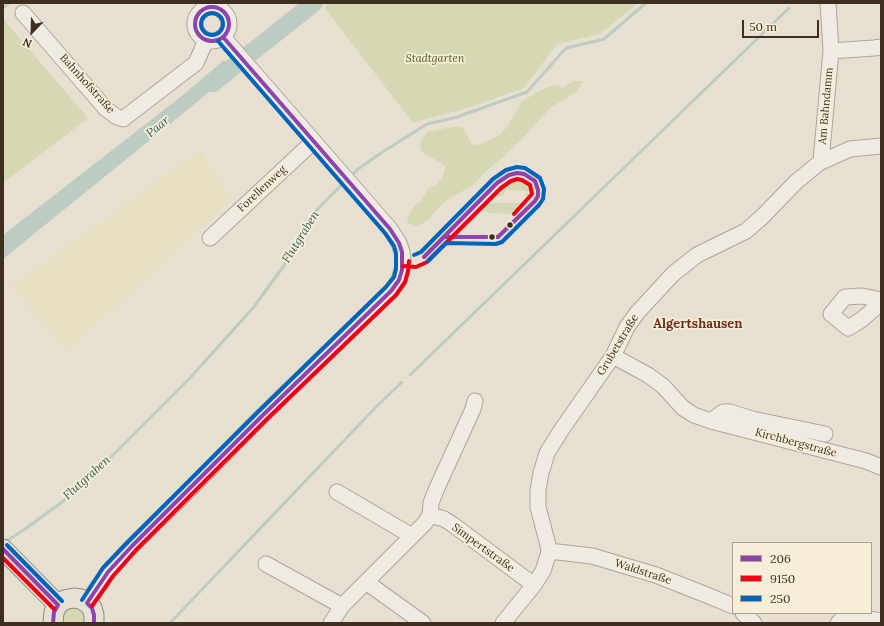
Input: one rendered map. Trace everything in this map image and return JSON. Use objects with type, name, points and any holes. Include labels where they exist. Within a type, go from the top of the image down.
[{"type":"main road","points":[[8,555],[58,605]]},
{"type":"main road","points":[[53,623],[54,612],[58,605],[62,601],[74,598],[81,599],[92,608],[94,623]]},
{"type":"street","name":"Am Bahndamm","points":[[821,161],[831,51],[828,3]]},
{"type":"street","points":[[198,7],[228,7],[230,24],[229,29],[223,38],[218,40],[206,40],[197,33],[195,21],[198,7]]},
{"type":"street","name":"Bahnhofstraße","points":[[23,13],[106,109],[117,117],[123,119],[196,62],[206,40]]},
{"type":"street","points":[[87,603],[108,572],[132,546],[267,411],[391,291],[399,280],[402,270],[403,260],[399,243],[390,229],[223,38]]},
{"type":"street","points":[[831,51],[881,47]]},
{"type":"street","name":"Forellenweg","points":[[210,238],[314,141]]},
{"type":"street","name":"Grubetstraße","points":[[503,623],[534,585],[543,571],[549,552],[538,507],[538,490],[547,453],[613,356],[619,342],[637,312],[672,274],[697,256],[746,231],[796,182],[821,161],[850,149],[881,146]]},
{"type":"street","name":"Kirchbergstraße","points":[[613,356],[648,375],[663,386],[683,408],[694,415],[711,421],[822,449],[881,467]]},
{"type":"street","points":[[331,623],[342,606],[425,523],[430,515],[431,503],[436,490],[472,409],[474,401]]},
{"type":"street","name":"Kirchbergstraße","points":[[711,421],[723,412],[730,412],[752,419],[825,434]]},
{"type":"street","points":[[337,492],[412,536]]},
{"type":"street","name":"Simpertstraße","points":[[430,515],[444,519],[452,524],[534,585]]},
{"type":"street","name":"Waldstraße","points":[[549,552],[566,552],[592,556],[656,575],[732,606]]},
{"type":"street","points":[[266,564],[342,606]]},
{"type":"street","points":[[366,582],[423,623]]},
{"type":"street","points":[[744,614],[754,623]]},
{"type":"street","points":[[838,623],[843,618],[850,617],[860,617],[881,621]]},
{"type":"shaded area","points":[[200,150],[232,199],[69,350],[10,287]]},
{"type":"green space","name":"Stadtgarten","points":[[329,3],[638,3],[600,34],[557,44],[524,88],[471,107],[413,123],[324,7]]},
{"type":"green space","points":[[3,19],[88,118],[3,183]]},
{"type":"green space","points":[[573,81],[582,81],[578,91],[551,107],[522,139],[487,170],[472,186],[450,198],[437,209],[429,219],[417,227],[406,222],[414,206],[422,200],[428,188],[437,185],[443,176],[446,166],[425,154],[420,149],[421,141],[427,132],[451,127],[461,127],[466,132],[471,144],[478,145],[499,136],[507,127],[522,101],[547,87],[555,85],[563,88]]},
{"type":"green space","points":[[519,179],[526,182],[529,187],[528,195],[524,197],[527,191],[506,190],[503,196],[498,196],[499,192],[505,186]]},
{"type":"green space","points":[[487,204],[524,204],[516,212],[511,214],[489,213],[481,209]]},
{"type":"green space","points":[[70,607],[78,607],[84,613],[85,623],[62,623],[64,611]]},
{"type":"water","points":[[224,60],[234,72],[3,259],[3,235],[183,95]]},
{"type":"waterway","points":[[3,8],[9,3]]},
{"type":"waterway","name":"Paar","points":[[213,83],[314,3]]},
{"type":"waterway","name":"Flutgraben","points":[[350,177],[358,169],[384,151],[427,124],[454,118],[527,92],[566,48],[604,39],[646,3]]},
{"type":"waterway","points":[[410,375],[789,8]]},
{"type":"waterway","name":"Flutgraben","points":[[5,542],[77,491],[189,379],[253,308],[283,267],[315,212],[344,182]]},
{"type":"waterway","points":[[170,623],[376,407],[402,382]]},
{"type":"transit line","name":"206","points":[[209,7],[215,7],[219,8],[226,14],[229,24],[228,31],[222,38],[215,41],[209,41],[205,40],[198,34],[195,27],[195,21],[196,17],[202,10],[209,7]]},
{"type":"transit line","name":"250","points":[[208,13],[216,13],[223,20],[223,24],[223,28],[216,35],[208,35],[201,28],[201,20],[208,13]]},
{"type":"transit line","name":"206","points":[[94,623],[92,608],[87,603],[108,572],[262,416],[391,291],[399,280],[402,270],[402,252],[399,243],[390,229],[223,37]]},
{"type":"transit line","name":"250","points":[[82,600],[103,568],[258,412],[386,287],[394,277],[396,269],[396,253],[394,246],[385,233],[218,41]]},
{"type":"transit line","name":"250","points":[[414,255],[421,252],[493,179],[506,170],[517,167],[525,168],[540,178],[544,189],[543,199],[539,205],[502,242],[496,244],[446,243],[428,261]]},
{"type":"transit line","name":"206","points":[[517,173],[524,174],[535,181],[538,196],[535,201],[498,237],[444,237],[424,257],[497,183],[509,175],[517,173]]},
{"type":"transit line","name":"9150","points":[[403,266],[416,267],[427,262],[501,188],[517,179],[530,185],[532,194],[514,214]]},
{"type":"transit line","name":"9150","points":[[92,606],[113,576],[136,550],[266,420],[396,295],[405,282],[409,261]]},
{"type":"transit line","name":"250","points":[[7,545],[62,601]]},
{"type":"transit line","name":"206","points":[[3,549],[58,605],[54,612],[53,623]]},
{"type":"transit line","name":"9150","points":[[3,558],[54,609]]},
{"type":"district","name":"Algertshausen","points":[[698,324]]}]
